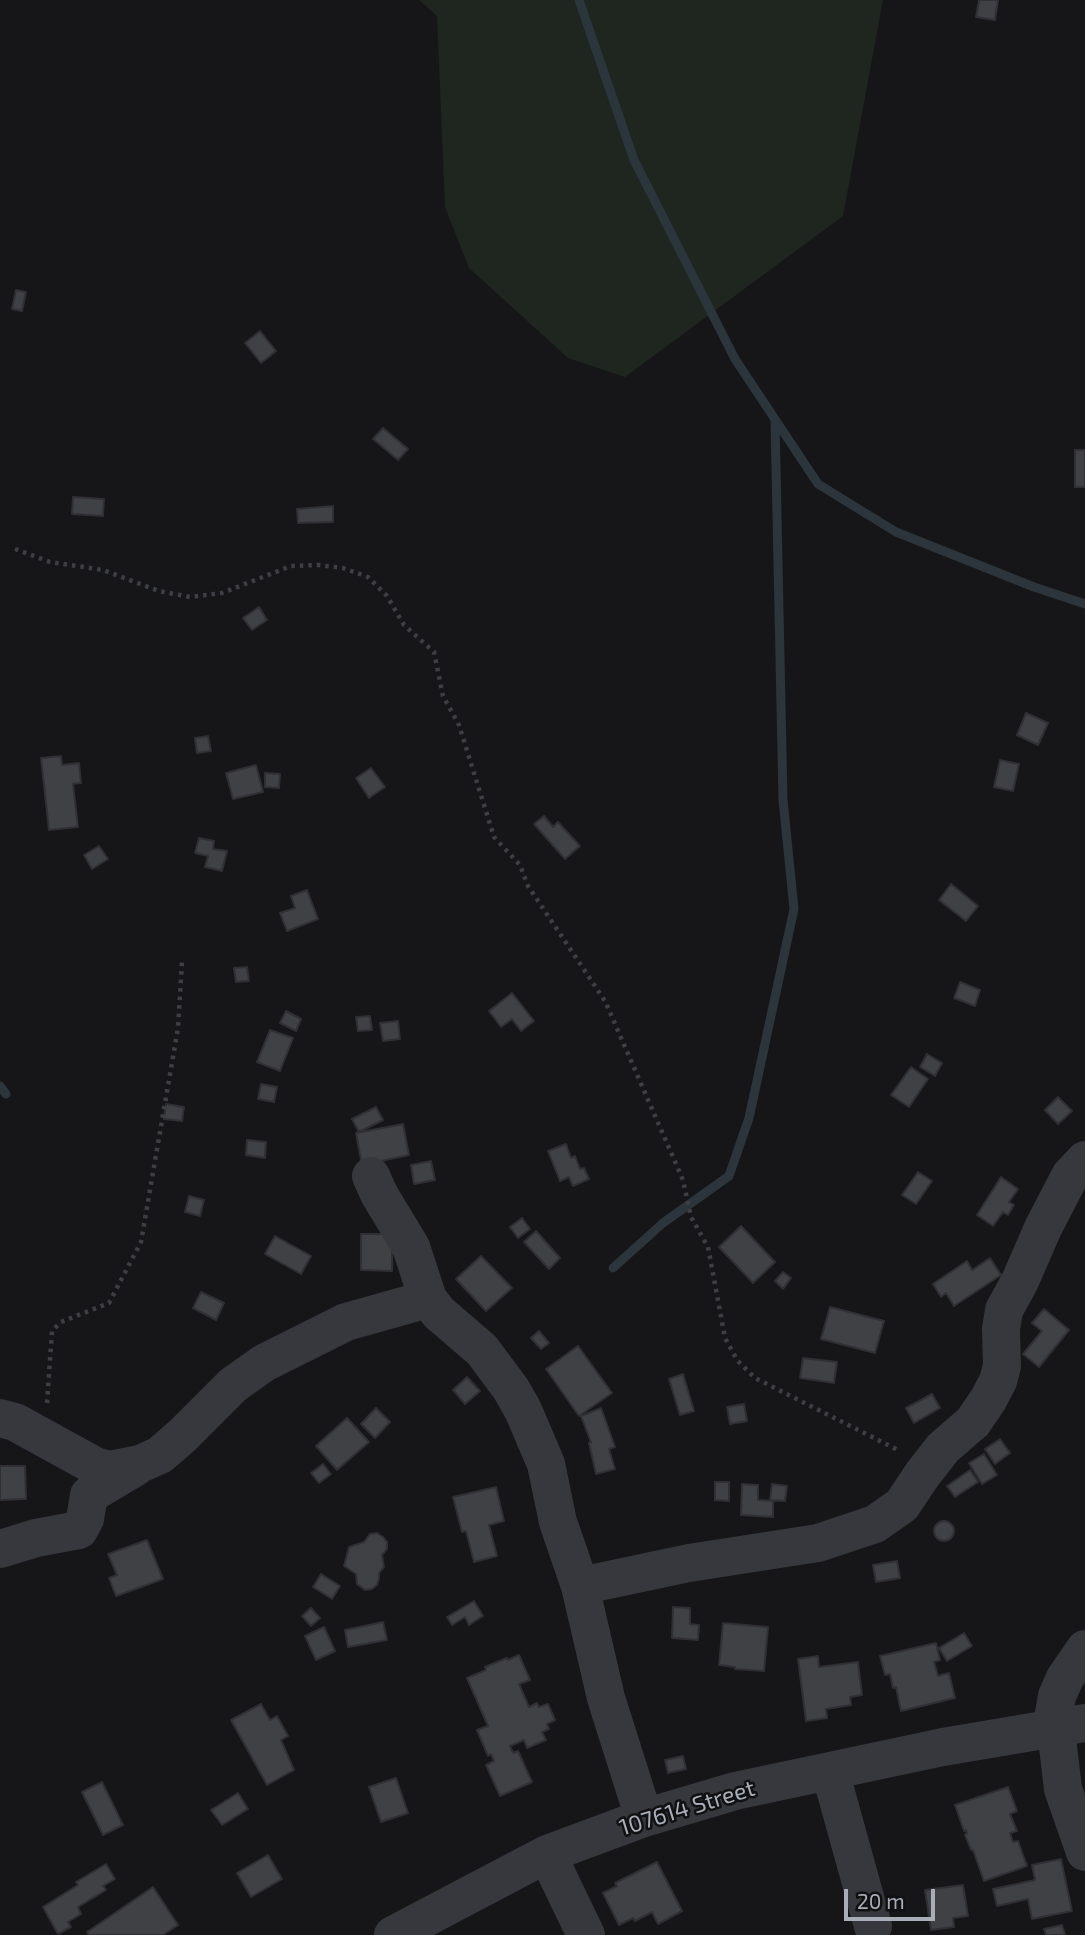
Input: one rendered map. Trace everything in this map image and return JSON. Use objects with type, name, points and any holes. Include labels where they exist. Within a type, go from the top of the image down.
[{"type":"street","points":[[580,1586],[689,1563],[818,1543],[874,1524],[902,1505],[943,1448],[973,1422],[988,1400],[1002,1366],[1000,1329],[1004,1310],[1070,1177],[1085,1160]]},
{"type":"street","points":[[371,1176],[411,1247],[428,1300],[482,1350],[512,1389],[546,1464],[558,1522],[580,1586],[606,1698],[644,1818]]},
{"type":"street","points":[[0,1549],[36,1538],[79,1530],[85,1519],[89,1495],[160,1455],[233,1385],[264,1363],[346,1322],[428,1300]]},
{"type":"street","points":[[0,1418],[15,1422],[95,1466],[110,1471],[140,1464]]},
{"type":"street","points":[[1085,1649],[1065,1678],[1054,1713],[1070,1726],[1063,1789],[1085,1853]]},
{"type":"street","name":"107614 Street","points":[[393,1935],[547,1854],[644,1818],[735,1791],[943,1747],[1070,1726]]},
{"type":"street","points":[[830,1771],[873,1926]]},
{"type":"street","points":[[547,1854],[586,1935]]},
{"type":"path","points":[[15,549],[50,562],[103,570],[159,591],[190,597],[222,593],[291,566],[318,565],[342,568],[368,578],[387,596],[404,625],[434,652],[443,696],[459,725],[494,837],[520,865],[528,886],[606,1001],[683,1180],[691,1217],[708,1247],[725,1338],[737,1360],[755,1378],[910,1456],[922,1475]]},
{"type":"path","points":[[45,1437],[52,1331],[61,1322],[109,1303],[141,1242],[178,1028],[182,962]]},
{"type":"shaded area","points":[[419,0],[883,0],[843,216],[625,377],[568,358],[469,268],[445,207],[437,16]]},
{"type":"building","points":[[979,0],[998,0],[995,20],[976,17]]},
{"type":"building","points":[[16,290],[26,292],[22,311],[12,309]]},
{"type":"building","points":[[260,331],[276,351],[261,363],[245,343]]},
{"type":"building","points":[[383,428],[408,449],[398,460],[373,439]]},
{"type":"building","points":[[1075,450],[1085,450],[1085,487],[1075,487]]},
{"type":"building","points":[[73,497],[104,499],[103,516],[72,514]]},
{"type":"building","points":[[333,506],[333,522],[298,523],[297,509]]},
{"type":"building","points":[[259,607],[267,620],[252,630],[243,618]]},
{"type":"building","points":[[1026,713],[1048,723],[1038,745],[1017,735]]},
{"type":"building","points":[[208,736],[211,751],[197,753],[195,738]]},
{"type":"building","points":[[61,756],[62,765],[79,763],[81,783],[73,784],[78,827],[49,830],[41,758]]},
{"type":"building","points":[[1000,760],[1019,764],[1013,791],[994,787]]},
{"type":"building","points":[[256,765],[263,792],[233,799],[226,773]]},
{"type":"building","points":[[371,768],[385,787],[369,798],[356,778]]},
{"type":"building","points":[[265,773],[280,774],[279,788],[265,787]]},
{"type":"building","points":[[544,816],[553,827],[558,822],[580,846],[565,859],[534,824]]},
{"type":"building","points":[[199,838],[214,841],[213,849],[227,851],[222,871],[205,867],[208,856],[195,853]]},
{"type":"building","points":[[99,846],[108,859],[92,869],[84,855]]},
{"type":"building","points":[[951,884],[978,906],[966,921],[939,900]]},
{"type":"building","points":[[307,890],[318,919],[287,931],[280,913],[295,908],[291,896]]},
{"type":"building","points":[[247,967],[249,981],[236,982],[234,968]]},
{"type":"building","points":[[960,982],[980,990],[975,1006],[954,998]]},
{"type":"building","points":[[512,993],[534,1021],[521,1031],[512,1019],[501,1027],[489,1011]]},
{"type":"building","points":[[286,1011],[301,1019],[296,1031],[280,1023]]},
{"type":"building","points":[[370,1016],[372,1030],[358,1031],[356,1017]]},
{"type":"building","points":[[398,1021],[400,1039],[383,1041],[380,1023]]},
{"type":"building","points":[[270,1030],[293,1038],[280,1071],[257,1062]]},
{"type":"building","points":[[927,1054],[942,1063],[935,1076],[920,1067]]},
{"type":"building","points":[[911,1067],[928,1079],[909,1107],[891,1095]]},
{"type":"building","points":[[261,1084],[277,1087],[274,1102],[258,1099]]},
{"type":"building","points":[[1058,1097],[1072,1111],[1058,1124],[1045,1110]]},
{"type":"building","points":[[166,1104],[184,1107],[182,1121],[164,1119]]},
{"type":"building","points":[[376,1107],[383,1120],[359,1132],[352,1119]]},
{"type":"building","points":[[403,1124],[409,1155],[362,1165],[356,1133]]},
{"type":"building","points":[[247,1140],[266,1142],[265,1158],[246,1155]]},
{"type":"building","points":[[566,1144],[571,1158],[575,1156],[580,1169],[584,1168],[589,1179],[573,1186],[569,1177],[560,1181],[548,1151]]},
{"type":"building","points":[[431,1161],[435,1180],[414,1184],[411,1165]]},
{"type":"building","points":[[918,1172],[932,1181],[916,1204],[902,1195]]},
{"type":"building","points":[[1001,1177],[1018,1189],[1009,1202],[1014,1205],[1008,1215],[1003,1212],[993,1226],[977,1215]]},
{"type":"building","points":[[189,1196],[204,1200],[200,1216],[185,1212]]},
{"type":"building","points":[[522,1218],[530,1229],[518,1238],[510,1227]]},
{"type":"building","points":[[741,1226],[775,1262],[753,1283],[719,1247]]},
{"type":"building","points":[[536,1231],[560,1258],[549,1269],[524,1242]]},
{"type":"building","points":[[361,1234],[392,1234],[392,1271],[361,1270]]},
{"type":"building","points":[[275,1236],[311,1256],[301,1274],[265,1254]]},
{"type":"building","points":[[481,1256],[512,1288],[486,1311],[456,1279]]},
{"type":"building","points":[[990,1258],[1001,1275],[954,1306],[946,1293],[941,1297],[933,1284],[967,1261],[972,1270]]},
{"type":"building","points":[[783,1272],[791,1278],[783,1289],[775,1281]]},
{"type":"building","points":[[201,1292],[224,1303],[216,1320],[193,1308]]},
{"type":"building","points":[[830,1307],[884,1321],[875,1353],[821,1339]]},
{"type":"building","points":[[1044,1309],[1069,1330],[1039,1367],[1023,1354],[1042,1331],[1032,1323]]},
{"type":"building","points":[[539,1331],[549,1343],[541,1349],[531,1338]]},
{"type":"building","points":[[578,1346],[612,1393],[579,1416],[546,1369]]},
{"type":"building","points":[[803,1358],[837,1362],[834,1383],[800,1378]]},
{"type":"building","points":[[683,1374],[694,1411],[680,1415],[669,1379]]},
{"type":"building","points":[[467,1377],[480,1391],[465,1404],[453,1390]]},
{"type":"building","points":[[932,1394],[940,1408],[914,1423],[906,1408]]},
{"type":"building","points":[[744,1404],[747,1421],[730,1424],[727,1407]]},
{"type":"building","points":[[376,1408],[390,1422],[375,1438],[361,1424]]},
{"type":"building","points":[[601,1408],[615,1447],[609,1449],[615,1469],[596,1474],[589,1443],[591,1442],[581,1416]]},
{"type":"building","points":[[347,1418],[369,1442],[337,1470],[316,1446]]},
{"type":"building","points":[[1000,1439],[1010,1453],[995,1464],[985,1449]]},
{"type":"building","points":[[984,1454],[997,1475],[982,1484],[969,1463]]},
{"type":"building","points":[[323,1464],[331,1474],[319,1483],[311,1473]]},
{"type":"building","points":[[0,1466],[25,1466],[26,1499],[0,1500]]},
{"type":"building","points":[[970,1470],[978,1482],[955,1497],[947,1486]]},
{"type":"building","points":[[715,1482],[729,1482],[729,1501],[715,1500]]},
{"type":"building","points":[[742,1484],[758,1485],[758,1500],[773,1501],[773,1517],[741,1515]]},
{"type":"building","points":[[772,1484],[787,1486],[785,1501],[770,1500]]},
{"type":"building","points":[[496,1487],[504,1521],[489,1525],[497,1556],[474,1562],[466,1531],[462,1532],[453,1497]]},
{"type":"building","points":[[944,1521],[951,1524],[954,1531],[951,1538],[944,1541],[937,1538],[934,1531],[937,1524]]},
{"type":"building","points":[[377,1533],[387,1542],[387,1549],[382,1555],[384,1567],[379,1573],[377,1585],[365,1590],[357,1584],[356,1574],[344,1566],[349,1547],[364,1542],[370,1534]]},
{"type":"building","points":[[147,1540],[163,1579],[116,1596],[109,1578],[117,1575],[108,1554]]},
{"type":"building","points":[[897,1561],[900,1578],[876,1582],[873,1565]]},
{"type":"building","points":[[321,1574],[340,1586],[332,1599],[313,1587]]},
{"type":"building","points":[[474,1601],[483,1616],[469,1625],[465,1617],[452,1625],[447,1617]]},
{"type":"building","points":[[673,1607],[690,1608],[690,1624],[699,1625],[698,1640],[672,1638]]},
{"type":"building","points":[[311,1608],[320,1618],[311,1626],[302,1616]]},
{"type":"building","points":[[383,1622],[387,1640],[348,1647],[345,1630]]},
{"type":"building","points":[[723,1623],[768,1627],[764,1671],[719,1665]]},
{"type":"building","points":[[324,1627],[335,1651],[316,1660],[305,1636]]},
{"type":"building","points":[[964,1633],[972,1646],[947,1661],[939,1648]]},
{"type":"building","points":[[936,1643],[940,1660],[934,1662],[938,1676],[949,1673],[955,1698],[901,1711],[896,1687],[893,1688],[890,1674],[885,1675],[880,1656]]},
{"type":"building","points":[[519,1655],[530,1680],[519,1684],[529,1707],[537,1703],[539,1707],[548,1704],[555,1720],[547,1724],[549,1729],[542,1732],[546,1740],[527,1748],[524,1740],[510,1746],[513,1753],[518,1751],[532,1782],[500,1796],[486,1765],[494,1761],[491,1754],[488,1756],[477,1730],[488,1726],[467,1678],[486,1670],[485,1667]]},
{"type":"building","points":[[818,1656],[819,1667],[858,1662],[862,1695],[850,1697],[851,1705],[826,1709],[827,1718],[806,1721],[798,1659]]},
{"type":"building","points":[[261,1704],[270,1720],[277,1716],[288,1736],[281,1740],[294,1770],[267,1785],[231,1720]]},
{"type":"building","points":[[683,1756],[686,1769],[668,1773],[665,1760]]},
{"type":"building","points":[[396,1778],[408,1813],[381,1822],[369,1787]]},
{"type":"building","points":[[102,1782],[123,1825],[103,1835],[82,1792]]},
{"type":"building","points":[[1008,1787],[1017,1811],[1010,1814],[1017,1831],[1010,1833],[1013,1842],[1018,1841],[1027,1866],[984,1881],[955,1805]]},
{"type":"building","points":[[238,1793],[248,1809],[222,1825],[211,1810]]},
{"type":"building","points":[[268,1855],[282,1879],[251,1897],[237,1873]]},
{"type":"building","points":[[1061,1859],[1072,1911],[1032,1919],[1028,1899],[997,1906],[993,1889],[1035,1880],[1032,1865]]},
{"type":"building","points":[[657,1862],[682,1911],[658,1924],[652,1912],[635,1921],[633,1918],[619,1925],[603,1893],[617,1886],[615,1883]]},
{"type":"building","points":[[106,1864],[115,1879],[103,1886],[106,1890],[78,1907],[81,1914],[68,1922],[71,1927],[58,1934],[43,1907]]},
{"type":"building","points":[[963,1885],[968,1916],[953,1918],[954,1927],[931,1930],[925,1890]]},
{"type":"building","points":[[153,1887],[178,1925],[163,1935],[89,1935],[87,1932]]},
{"type":"building","points":[[1062,1925],[1065,1935],[1046,1935],[1044,1929]]},
{"type":"waterway","points":[[579,0],[634,160],[735,359],[818,484],[896,532],[1034,587],[1085,604]]},
{"type":"waterway","points":[[613,1268],[663,1223],[729,1176],[749,1118],[794,909],[783,800],[775,420]]},
{"type":"waterway","points":[[0,1086],[6,1094]]}]
